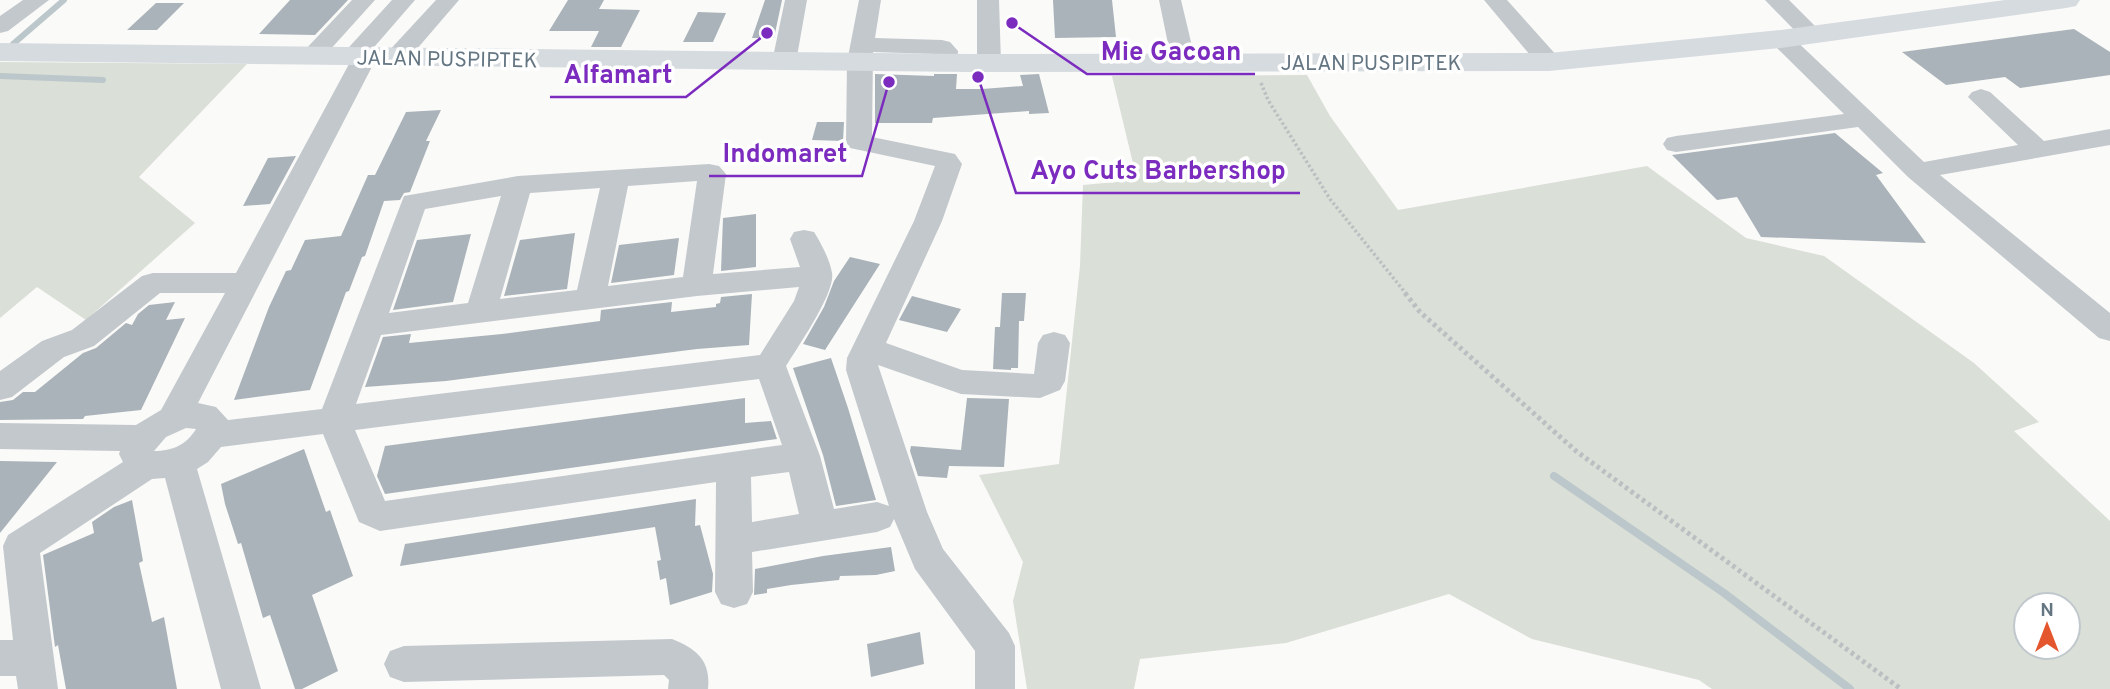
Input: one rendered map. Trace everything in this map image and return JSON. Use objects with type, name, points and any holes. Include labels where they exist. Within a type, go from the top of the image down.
[{"type":"main road","name":"JALAN PUSPIPTEK","points":[[0,52],[784,62],[861,54],[946,63],[1549,62],[1781,39],[2066,0]]},
{"type":"street","points":[[0,26],[38,0]]},
{"type":"street","points":[[311,57],[364,0]]},
{"type":"street","points":[[194,423],[302,197],[404,0]]},
{"type":"street","points":[[374,58],[448,0]]},
{"type":"street","points":[[784,62],[796,0]]},
{"type":"street","points":[[870,0],[861,54],[859,142],[946,160],[949,164],[928,221],[867,349],[862,370],[909,512],[928,558],[995,646],[995,689]]},
{"type":"street","points":[[1170,0],[1184,63]]},
{"type":"street","points":[[1495,0],[1549,62]]},
{"type":"street","points":[[1776,0],[1811,34]]},
{"type":"street","points":[[976,4],[989,63]]},
{"type":"street","points":[[1781,39],[1918,171],[2110,330]]},
{"type":"street","points":[[1982,97],[2038,149]]},
{"type":"street","points":[[1676,144],[1864,118]]},
{"type":"street","points":[[1918,171],[2038,149],[2105,143]]},
{"type":"street","points":[[697,286],[712,174],[703,170],[518,185],[412,203],[334,420],[372,512],[380,516],[803,456]]},
{"type":"street","points":[[590,299],[616,179]]},
{"type":"street","points":[[481,313],[518,185]]},
{"type":"street","points":[[194,423],[244,283],[302,197]]},
{"type":"street","points":[[770,366],[809,302],[818,275],[804,239]]},
{"type":"street","points":[[368,326],[697,286],[818,275]]},
{"type":"street","points":[[0,388],[53,349],[83,338],[153,283],[244,283]]},
{"type":"street","points":[[867,349],[961,382],[1040,386],[1049,381],[1054,343]]},
{"type":"street","points":[[194,423],[334,420],[770,366]]},
{"type":"street","points":[[770,366],[803,456],[820,527]]},
{"type":"street","points":[[0,436],[191,457],[209,442],[194,423]]},
{"type":"street","points":[[24,668],[11,546],[155,455]]},
{"type":"street","points":[[155,455],[241,689]]},
{"type":"street","points":[[733,466],[734,592]]},
{"type":"street","points":[[734,540],[877,517]]},
{"type":"street","points":[[404,664],[466,676],[672,657],[690,673],[688,689]]},
{"type":"path","points":[[1257,75],[1268,100],[1330,199],[1420,312],[1576,451],[1901,689]]},
{"type":"shaded area","points":[[0,62],[247,64],[139,177],[195,223],[86,320],[37,287],[0,318]]},
{"type":"shaded area","points":[[1307,75],[1330,116],[1398,210],[1647,166],[1746,238],[1824,256],[1974,363],[2039,422],[2014,431],[2110,521],[2110,689],[1712,689],[1699,680],[1532,639],[1449,594],[1286,643],[1140,659],[1134,689],[1027,689],[1013,601],[1023,562],[979,475],[1059,464],[1080,266],[1083,185],[1137,180],[1112,76]]},
{"type":"building","points":[[290,0],[348,0],[315,35],[259,34]]},
{"type":"building","points":[[568,0],[604,0],[599,9],[640,10],[621,47],[591,47],[599,31],[549,31]]},
{"type":"building","points":[[765,0],[782,0],[774,38],[752,38]]},
{"type":"building","points":[[1053,0],[1112,0],[1116,37],[1055,38]]},
{"type":"building","points":[[156,3],[184,3],[157,30],[127,30]]},
{"type":"building","points":[[698,12],[726,13],[713,42],[683,42]]},
{"type":"building","points":[[2074,29],[2110,52],[2110,75],[2020,88],[2005,77],[1946,85],[1902,52]]},
{"type":"building","points":[[875,74],[957,74],[956,89],[982,89],[1023,86],[1020,75],[1039,74],[1049,113],[1029,114],[1029,111],[933,118],[932,123],[875,123]]},
{"type":"building","points":[[441,110],[426,141],[430,141],[410,192],[404,193],[400,200],[384,201],[365,256],[362,257],[349,291],[346,292],[310,390],[234,400],[269,307],[305,240],[341,236],[368,175],[375,175],[406,112]]},
{"type":"building","points":[[817,122],[844,122],[843,141],[812,140]]},
{"type":"building","points":[[1835,133],[1883,173],[1876,175],[1926,243],[1761,237],[1737,197],[1717,200],[1672,155]]},
{"type":"building","points":[[296,156],[270,204],[243,206],[268,158]]},
{"type":"building","points":[[756,214],[756,267],[721,271],[723,218]]},
{"type":"building","points":[[575,233],[567,289],[504,296],[520,240]]},
{"type":"building","points":[[471,234],[453,302],[393,310],[417,240]]},
{"type":"building","points":[[679,238],[674,275],[611,283],[619,245]]},
{"type":"building","points":[[850,257],[880,264],[825,350],[803,344],[824,307],[834,281]]},
{"type":"building","points":[[1002,293],[1026,293],[1024,321],[1019,321],[1018,368],[1011,370],[993,369],[995,327],[1000,327]]},
{"type":"building","points":[[752,294],[749,345],[697,349],[446,381],[365,387],[383,337],[411,334],[409,343],[502,334],[600,321],[601,310],[672,302],[671,312],[716,307],[721,297]]},
{"type":"building","points":[[912,296],[961,309],[947,332],[899,320]]},
{"type":"building","points":[[175,302],[166,320],[185,318],[141,410],[85,416],[83,419],[0,420],[0,402],[13,400],[23,392],[35,392],[126,323],[132,325],[138,314],[149,305]]},
{"type":"building","points":[[831,358],[876,500],[836,506],[823,455],[793,368]]},
{"type":"building","points":[[745,398],[745,423],[771,421],[777,439],[385,494],[377,476],[385,446]]},
{"type":"building","points":[[967,398],[1009,399],[1004,467],[949,466],[947,478],[918,476],[910,451],[911,446],[961,450]]},
{"type":"building","points":[[304,449],[326,512],[330,510],[353,576],[312,595],[338,671],[302,689],[295,689],[270,615],[263,618],[241,543],[238,544],[225,504],[221,484]]},
{"type":"building","points":[[0,461],[57,462],[0,533]]},
{"type":"building","points":[[696,499],[695,526],[700,525],[713,574],[712,592],[670,605],[666,578],[660,580],[657,561],[661,560],[655,527],[400,566],[405,544]]},
{"type":"building","points":[[132,500],[143,561],[139,563],[152,622],[164,617],[177,689],[66,689],[58,645],[55,647],[43,555],[94,533],[92,522],[114,507]]},
{"type":"building","points":[[891,547],[895,571],[876,575],[840,576],[839,580],[767,589],[767,593],[754,595],[755,569]]},
{"type":"building","points":[[920,632],[924,664],[871,677],[867,644]]},
{"type":"waterway","points":[[13,44],[64,0]]},
{"type":"waterway","points":[[0,76],[103,80]]},
{"type":"waterway","points":[[1554,476],[1724,593],[1850,689]]},
{"type":"place","name":"Mie Gacoan","points":[[1012,23]]},
{"type":"place","name":"Alfamart","points":[[767,33]]},
{"type":"place","name":"Ayo Cuts Barbershop","points":[[978,77]]},
{"type":"place","name":"Indomaret","points":[[889,82]]}]
